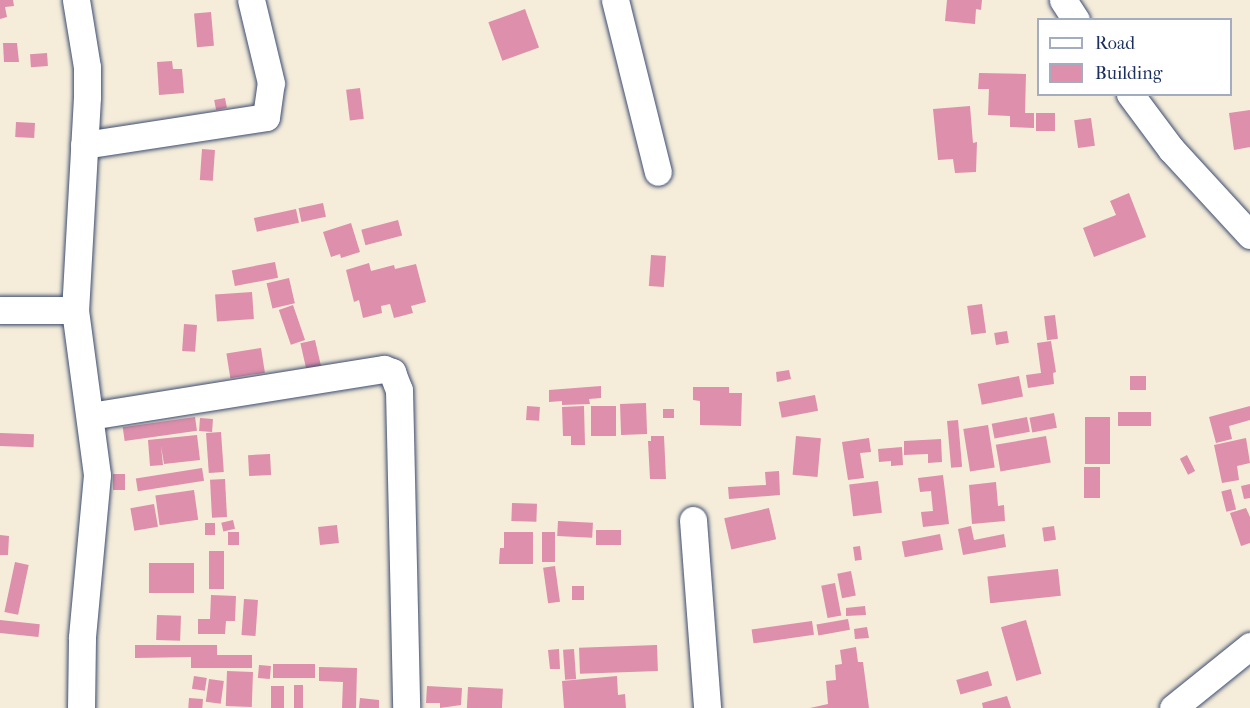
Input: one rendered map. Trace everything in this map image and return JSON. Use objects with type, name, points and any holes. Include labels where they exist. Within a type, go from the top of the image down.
[{"type":"street","points":[[76,0],[87,67],[75,310],[90,416],[97,495],[82,638],[81,708]]},
{"type":"street","points":[[84,145],[266,117],[271,83],[251,0]]},
{"type":"street","points":[[615,0],[658,172]]},
{"type":"street","points":[[1063,0],[1075,18]]},
{"type":"street","points":[[1131,96],[1171,149],[1250,235]]},
{"type":"street","points":[[0,310],[75,310]]},
{"type":"street","points":[[90,416],[384,369],[392,372],[399,390],[406,708]]},
{"type":"street","points":[[693,520],[707,708]]},
{"type":"street","points":[[1173,708],[1250,646]]},
{"type":"building","points":[[0,0],[13,0],[14,6],[5,7],[7,17],[0,19]]},
{"type":"building","points":[[947,0],[982,0],[981,10],[976,9],[975,24],[945,21]]},
{"type":"building","points":[[525,9],[539,48],[502,61],[488,22]]},
{"type":"building","points":[[211,12],[214,46],[197,47],[194,13]]},
{"type":"building","points":[[3,43],[17,43],[19,62],[4,62]]},
{"type":"building","points":[[47,53],[48,66],[31,67],[30,54]]},
{"type":"building","points":[[172,61],[173,69],[182,69],[184,93],[159,95],[157,62]]},
{"type":"building","points":[[979,73],[1026,74],[1025,113],[1034,113],[1034,128],[1010,127],[1010,116],[988,115],[989,89],[978,89]]},
{"type":"building","points":[[360,88],[364,119],[350,120],[346,90]]},
{"type":"building","points":[[225,98],[227,108],[216,110],[214,100]]},
{"type":"building","points":[[970,106],[973,143],[977,142],[976,172],[955,173],[953,159],[938,160],[933,109]]},
{"type":"building","points":[[1250,110],[1250,147],[1234,150],[1229,113]]},
{"type":"building","points":[[1036,113],[1055,113],[1055,131],[1036,131]]},
{"type":"building","points":[[1091,118],[1095,146],[1078,148],[1074,120]]},
{"type":"building","points":[[16,122],[35,123],[34,138],[15,137]]},
{"type":"building","points":[[202,149],[215,150],[213,181],[200,180]]},
{"type":"building","points":[[1129,193],[1146,237],[1094,257],[1083,228],[1116,215],[1110,201]]},
{"type":"building","points":[[323,203],[326,217],[301,222],[299,208]]},
{"type":"building","points":[[296,209],[299,223],[257,232],[254,218]]},
{"type":"building","points":[[398,220],[402,235],[365,245],[361,230]]},
{"type":"building","points":[[351,223],[360,252],[341,258],[340,254],[331,257],[323,232]]},
{"type":"building","points":[[651,255],[666,256],[664,287],[649,286]]},
{"type":"building","points":[[275,262],[278,278],[235,286],[232,270]]},
{"type":"building","points":[[369,263],[371,271],[394,265],[395,269],[416,264],[426,302],[411,306],[413,313],[394,318],[390,304],[381,306],[382,313],[363,318],[359,300],[354,302],[346,270]]},
{"type":"building","points":[[289,278],[295,303],[272,309],[267,283]]},
{"type":"building","points":[[252,292],[254,319],[217,322],[215,295]]},
{"type":"building","points":[[982,304],[986,333],[971,335],[967,306]]},
{"type":"building","points":[[293,305],[305,340],[291,345],[279,310]]},
{"type":"building","points":[[1055,315],[1058,339],[1047,340],[1044,316]]},
{"type":"building","points":[[184,324],[197,325],[195,352],[182,351]]},
{"type":"building","points":[[1007,331],[1009,343],[996,345],[994,333]]},
{"type":"building","points":[[315,340],[321,367],[307,371],[300,343]]},
{"type":"building","points":[[1051,341],[1056,372],[1053,373],[1054,384],[1028,388],[1026,375],[1041,373],[1037,343]]},
{"type":"building","points":[[261,348],[265,373],[230,378],[226,353]]},
{"type":"building","points":[[789,370],[791,379],[777,382],[776,372]]},
{"type":"building","points":[[1019,376],[1023,397],[982,405],[978,384]]},
{"type":"building","points":[[1130,376],[1146,376],[1146,390],[1130,390]]},
{"type":"building","points":[[601,386],[601,398],[589,399],[590,404],[562,405],[562,401],[549,402],[549,390]]},
{"type":"building","points":[[693,387],[729,387],[729,393],[742,393],[741,426],[700,425],[700,401],[693,400]]},
{"type":"building","points":[[815,395],[818,411],[782,418],[779,402]]},
{"type":"building","points":[[646,403],[647,434],[621,435],[620,404]]},
{"type":"building","points":[[527,406],[540,407],[539,421],[526,420]]},
{"type":"building","points":[[584,406],[585,445],[571,445],[571,436],[563,436],[562,407]]},
{"type":"building","points":[[591,406],[616,406],[616,436],[591,436]]},
{"type":"building","points":[[1250,406],[1250,420],[1229,426],[1232,439],[1216,443],[1209,417]]},
{"type":"building","points":[[663,409],[674,409],[674,418],[663,418]]},
{"type":"building","points":[[1118,412],[1151,412],[1151,426],[1118,426]]},
{"type":"building","points":[[1054,413],[1057,428],[1032,432],[1029,418]]},
{"type":"building","points":[[195,417],[197,431],[125,441],[123,427]]},
{"type":"building","points":[[1027,417],[1030,432],[995,439],[992,424]]},
{"type":"building","points":[[1085,417],[1110,417],[1110,464],[1085,464]]},
{"type":"building","points":[[200,418],[213,419],[212,432],[199,431]]},
{"type":"building","points":[[958,420],[962,467],[951,468],[947,421]]},
{"type":"building","points":[[988,425],[995,467],[970,471],[963,429]]},
{"type":"building","points":[[221,432],[224,472],[209,473],[206,433]]},
{"type":"building","points":[[0,433],[34,434],[34,447],[0,446]]},
{"type":"building","points":[[197,435],[200,460],[164,464],[161,446],[163,465],[150,466],[148,440]]},
{"type":"building","points":[[651,436],[664,436],[666,479],[650,479],[648,441],[651,441]]},
{"type":"building","points":[[796,436],[821,438],[818,477],[793,475]]},
{"type":"building","points":[[1046,436],[1051,463],[1000,471],[996,445]]},
{"type":"building","points":[[869,438],[871,452],[860,453],[864,478],[848,480],[842,442]]},
{"type":"building","points":[[1246,438],[1250,463],[1237,466],[1239,480],[1222,483],[1214,445]]},
{"type":"building","points":[[941,439],[942,462],[928,463],[928,454],[904,455],[904,441]]},
{"type":"building","points":[[902,447],[903,465],[891,466],[891,461],[879,462],[878,449]]},
{"type":"building","points":[[270,454],[271,475],[249,476],[248,455]]},
{"type":"building","points":[[1187,455],[1195,471],[1188,475],[1180,459]]},
{"type":"building","points":[[1084,467],[1100,467],[1100,498],[1084,498]]},
{"type":"building","points":[[202,468],[204,481],[138,491],[136,478]]},
{"type":"building","points":[[779,471],[780,495],[729,499],[728,487],[766,485],[765,472]]},
{"type":"building","points":[[113,474],[125,474],[125,490],[113,490]]},
{"type":"building","points":[[943,475],[949,524],[923,527],[921,512],[933,511],[931,491],[920,492],[918,478]]},
{"type":"building","points":[[225,479],[227,517],[212,518],[210,480]]},
{"type":"building","points":[[878,481],[882,513],[853,516],[849,485]]},
{"type":"building","points":[[996,482],[998,506],[1004,505],[1005,521],[972,524],[969,485]]},
{"type":"building","points":[[1250,484],[1250,498],[1244,499],[1241,486]]},
{"type":"building","points":[[1231,489],[1236,509],[1226,512],[1221,491]]},
{"type":"building","points":[[194,490],[198,520],[160,525],[155,495]]},
{"type":"building","points":[[512,503],[537,504],[536,522],[511,521]]},
{"type":"building","points":[[154,504],[158,527],[134,531],[130,508]]},
{"type":"building","points":[[769,508],[776,539],[731,550],[724,518]]},
{"type":"building","points":[[1246,508],[1250,517],[1250,543],[1241,546],[1230,513]]},
{"type":"building","points":[[233,520],[235,529],[223,531],[221,523]]},
{"type":"building","points":[[558,521],[593,523],[592,538],[557,536]]},
{"type":"building","points":[[205,523],[215,523],[215,535],[205,535]]},
{"type":"building","points":[[337,525],[339,543],[320,545],[318,527]]},
{"type":"building","points":[[971,526],[974,540],[1004,534],[1006,547],[963,555],[958,529]]},
{"type":"building","points":[[1054,526],[1056,540],[1044,542],[1042,528]]},
{"type":"building","points":[[596,530],[621,530],[621,545],[596,545]]},
{"type":"building","points":[[228,532],[239,532],[239,545],[228,545]]},
{"type":"building","points":[[504,532],[533,532],[533,564],[499,564],[500,548],[504,548]]},
{"type":"building","points":[[542,532],[555,532],[555,562],[542,562]]},
{"type":"building","points":[[940,534],[943,550],[905,557],[902,541]]},
{"type":"building","points":[[0,535],[9,536],[8,555],[0,555]]},
{"type":"building","points":[[860,546],[862,560],[855,561],[853,547]]},
{"type":"building","points":[[209,551],[224,551],[224,589],[209,589]]},
{"type":"building","points":[[15,562],[29,565],[18,615],[4,612]]},
{"type":"building","points":[[149,563],[194,563],[194,593],[149,593]]},
{"type":"building","points":[[555,566],[560,602],[548,603],[543,568]]},
{"type":"building","points":[[1058,569],[1061,596],[990,603],[987,576]]},
{"type":"building","points":[[851,571],[856,596],[842,598],[837,574]]},
{"type":"building","points":[[835,583],[841,615],[828,618],[821,586]]},
{"type":"building","points":[[572,586],[584,586],[584,600],[572,600]]},
{"type":"building","points":[[211,595],[236,596],[235,621],[226,621],[225,634],[198,634],[198,619],[210,619]]},
{"type":"building","points":[[244,599],[258,600],[255,636],[241,635]]},
{"type":"building","points":[[865,606],[866,615],[846,616],[846,608]]},
{"type":"building","points":[[157,615],[181,616],[180,641],[156,640]]},
{"type":"building","points":[[848,619],[850,630],[818,635],[816,625]]},
{"type":"building","points":[[0,620],[40,624],[38,637],[0,633]]},
{"type":"building","points":[[1026,620],[1041,674],[1016,681],[1001,627]]},
{"type":"building","points":[[812,621],[814,635],[754,643],[752,629]]},
{"type":"building","points":[[867,627],[869,638],[855,639],[854,629]]},
{"type":"building","points":[[135,645],[217,645],[217,655],[252,655],[252,668],[191,668],[191,657],[135,658]]},
{"type":"building","points":[[657,645],[658,671],[580,674],[579,648]]},
{"type":"building","points":[[856,647],[858,662],[863,662],[869,708],[810,708],[828,704],[826,681],[836,680],[835,665],[842,664],[840,650]]},
{"type":"building","points":[[559,649],[560,669],[550,669],[548,650]]},
{"type":"building","points":[[574,649],[576,679],[565,680],[563,650]]},
{"type":"building","points":[[273,664],[315,664],[315,678],[273,678]]},
{"type":"building","points":[[259,665],[271,666],[270,679],[258,678]]},
{"type":"building","points":[[319,667],[357,668],[356,708],[342,708],[343,682],[319,681]]},
{"type":"building","points":[[227,671],[253,672],[252,707],[226,706]]},
{"type":"building","points":[[988,671],[992,685],[960,695],[956,680]]},
{"type":"building","points":[[194,676],[207,678],[205,691],[192,689]]},
{"type":"building","points":[[617,676],[618,695],[625,694],[626,708],[564,708],[562,681]]},
{"type":"building","points":[[209,679],[224,681],[221,704],[206,702]]},
{"type":"building","points":[[294,685],[303,685],[303,708],[294,708]]},
{"type":"building","points":[[271,686],[284,686],[284,708],[271,708]]},
{"type":"building","points":[[427,686],[462,688],[461,705],[440,708],[440,703],[426,703]]},
{"type":"building","points":[[468,687],[503,689],[502,708],[467,708]]},
{"type":"building","points":[[1007,696],[1011,708],[983,708],[982,703]]},
{"type":"building","points":[[189,698],[203,699],[202,708],[188,708]]},
{"type":"building","points":[[360,698],[379,700],[379,708],[359,708]]}]
